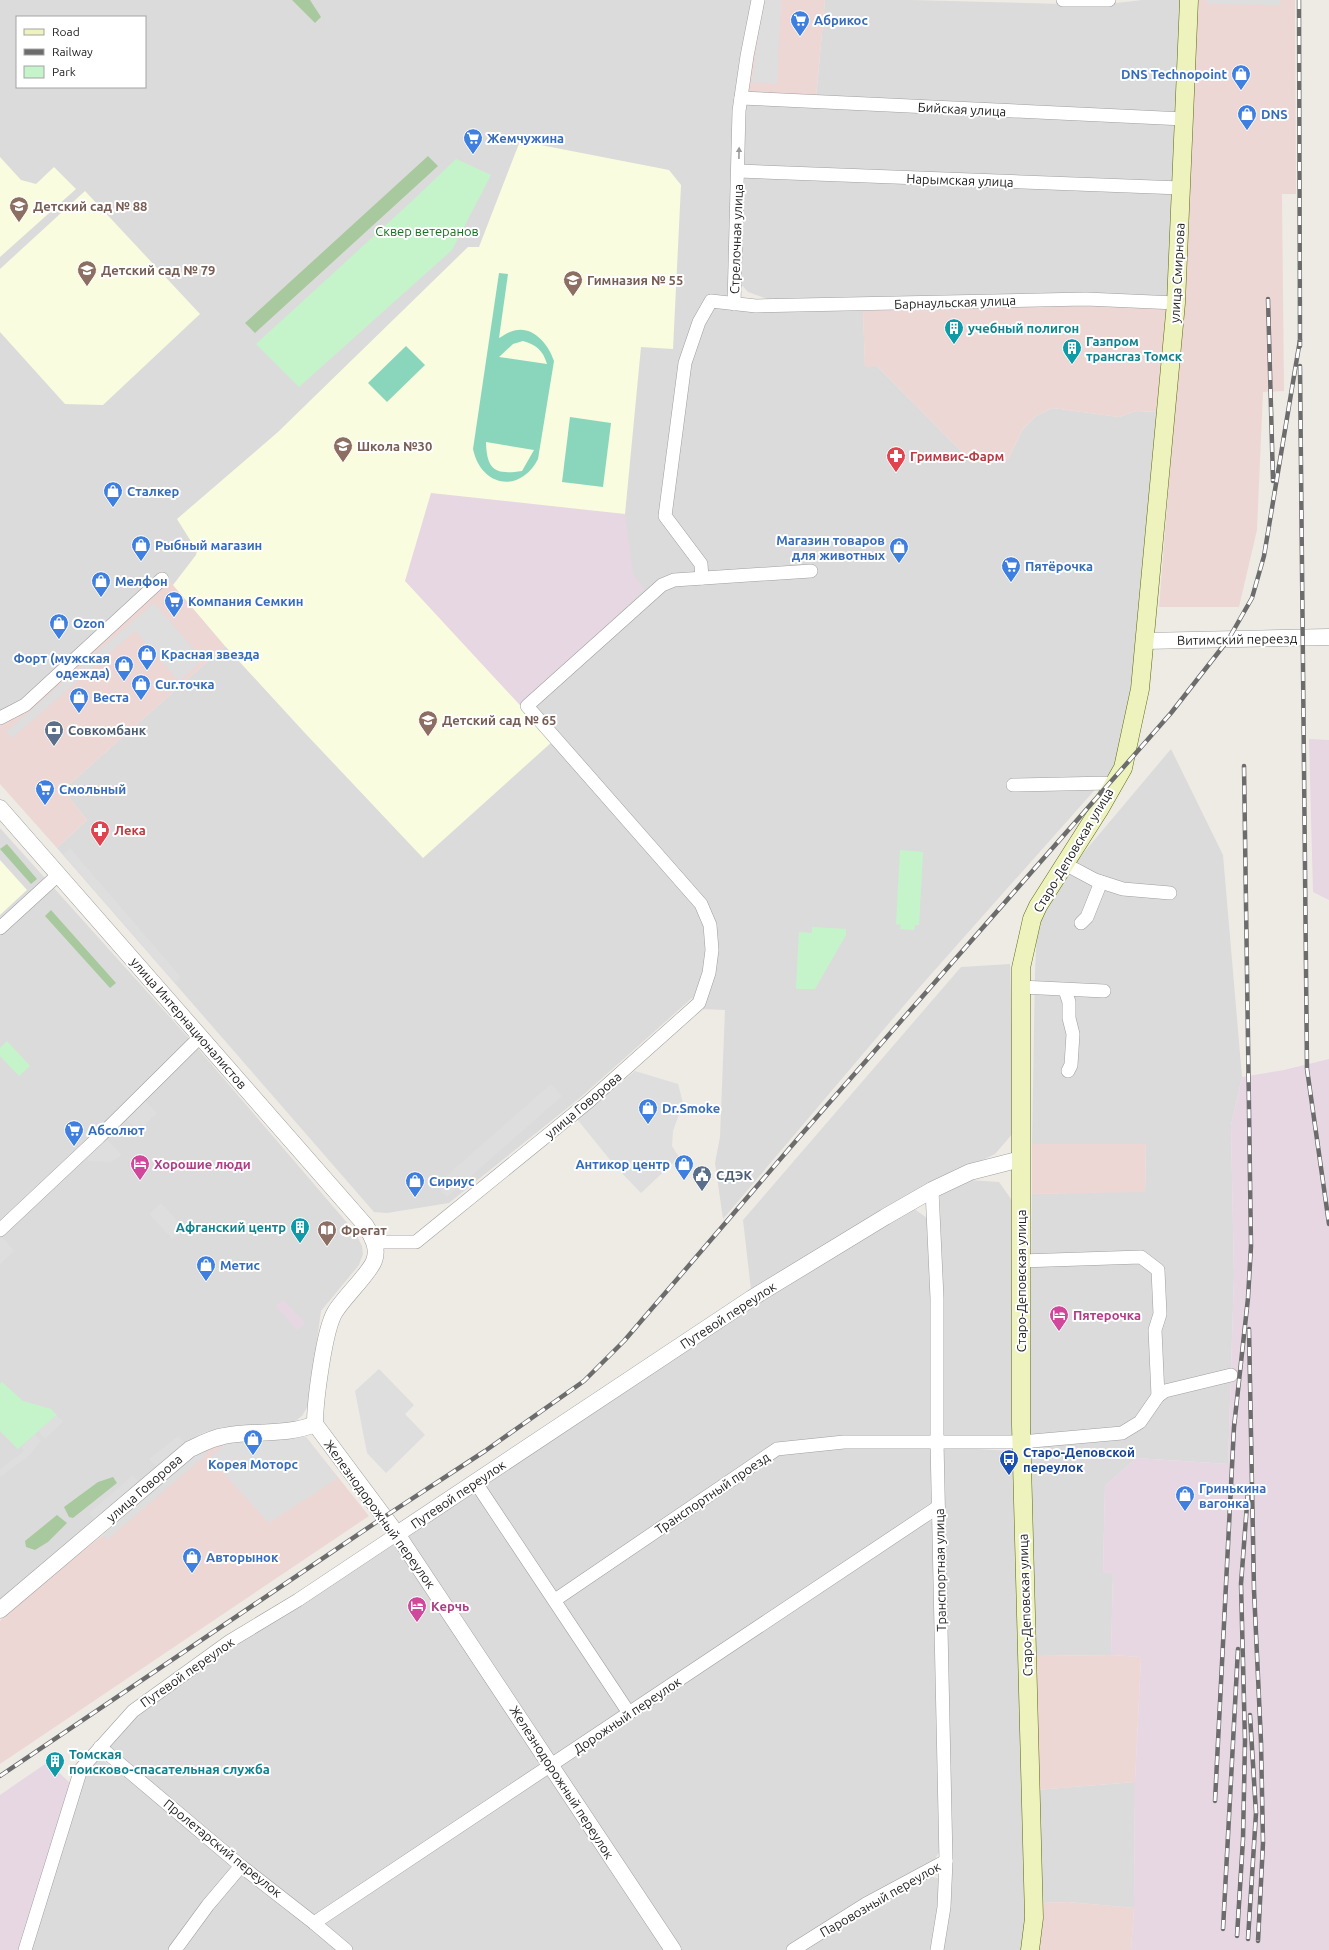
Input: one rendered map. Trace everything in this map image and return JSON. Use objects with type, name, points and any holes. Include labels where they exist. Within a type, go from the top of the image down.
[{"type":"main road","name":"улица Смирнова","points":[[1145,641],[1176,303],[1189,0]]},
{"type":"main road","name":"Старо-Деповская улица","points":[[1030,1950],[1034,1918],[1021,1442],[1021,968],[1032,919],[1123,768],[1140,689],[1145,641]]},
{"type":"street","name":"Стрелочная улица","points":[[702,578],[701,564],[665,516],[685,363],[699,322],[711,301],[734,304],[741,98],[747,56],[758,0]]},
{"type":"street","points":[[1063,0],[1109,0]]},
{"type":"street","name":"Бийская улица","points":[[741,98],[1184,119]]},
{"type":"street","name":"Нарымская улица","points":[[738,171],[1181,188]]},
{"type":"street","name":"Барнаульская улица","points":[[734,304],[756,306],[1086,299],[1176,303]]},
{"type":"street","points":[[702,578],[811,571]]},
{"type":"street","name":"улица Говорова","points":[[375,1242],[416,1242],[587,1103],[699,1003],[709,972],[712,950],[710,925],[701,904],[527,706],[662,585],[674,580],[702,578]]},
{"type":"street","points":[[0,718],[25,705],[162,579]]},
{"type":"street","name":"Витимский переезд","points":[[1145,641],[1329,637]]},
{"type":"street","points":[[1013,785],[1110,783],[1116,780]]},
{"type":"street","name":"улица Интернационалистов","points":[[0,808],[366,1226],[375,1242]]},
{"type":"street","points":[[1065,864],[1101,882],[1123,889],[1170,893]]},
{"type":"street","points":[[0,928],[59,874]]},
{"type":"street","points":[[1081,923],[1087,917],[1101,882]]},
{"type":"street","points":[[1021,987],[1104,991]]},
{"type":"street","points":[[1065,990],[1069,1002],[1069,1018],[1073,1034],[1071,1065],[1068,1071]]},
{"type":"street","points":[[0,1230],[99,1137],[201,1036]]},
{"type":"street","name":"Путевой переулок","points":[[25,1950],[81,1769],[100,1746],[133,1711],[230,1641],[298,1600],[752,1298],[932,1190],[970,1172],[1021,1160]]},
{"type":"street","name":"Транспортная улица","points":[[932,1190],[937,1298],[936,1442],[946,1861],[944,1907],[937,1950]]},
{"type":"street","points":[[315,1424],[315,1411],[322,1363],[334,1314],[374,1261],[375,1242]]},
{"type":"street","points":[[1021,1261],[1141,1257],[1158,1270],[1160,1314],[1155,1330],[1158,1396]]},
{"type":"street","points":[[936,1442],[1021,1442],[1122,1432],[1140,1422],[1158,1396],[1166,1391],[1231,1375]]},
{"type":"street","name":"улица Говорова","points":[[0,1610],[190,1450],[207,1441],[224,1436],[301,1430],[315,1424]]},
{"type":"street","name":"Железнодорожный переулок","points":[[315,1424],[397,1534],[673,1950]]},
{"type":"street","name":"Транспортный проезд","points":[[555,1600],[777,1449],[844,1442],[936,1442]]},
{"type":"street","points":[[476,1483],[629,1713]]},
{"type":"street","name":"Дорожный переулок","points":[[314,1923],[552,1766],[938,1507]]},
{"type":"street","name":"Пролетарский переулок","points":[[100,1746],[241,1866],[346,1950]]},
{"type":"street","name":"Паровозный переулок","points":[[793,1950],[866,1904],[946,1861]]},
{"type":"street","points":[[175,1950],[208,1905],[241,1866]]},
{"type":"shaded area","points":[[0,0],[753,0],[735,98],[727,307],[753,311],[863,311],[865,366],[877,366],[963,453],[1008,459],[1023,429],[1036,416],[1052,408],[1119,417],[1136,411],[1159,412],[1134,687],[1116,766],[918,989],[723,1219],[715,1163],[720,1137],[725,1010],[700,1009],[692,998],[581,1097],[449,1203],[387,1213],[374,1212],[57,848],[87,820],[63,790],[225,646],[160,571],[0,722]]},
{"type":"shaded area","points":[[763,0],[825,0],[816,98],[746,94]]},
{"type":"shaded area","points":[[763,0],[781,0],[777,84],[752,82]]},
{"type":"shaded area","points":[[825,0],[911,0],[1100,5],[1142,0],[1182,0],[1176,114],[816,98]]},
{"type":"shaded area","points":[[1198,0],[1295,0],[1296,194],[1282,194],[1284,391],[1263,392],[1257,530],[1239,607],[1159,607],[1183,305]]},
{"type":"shaded area","points":[[1207,0],[1280,0],[1280,5],[1207,4]]},
{"type":"shaded area","points":[[746,104],[1176,124],[1173,186],[744,165]]},
{"type":"shaded area","points":[[520,141],[669,170],[681,185],[673,349],[641,347],[625,514],[431,493],[405,581],[553,741],[423,858],[225,646],[173,585],[196,555],[197,551],[177,519],[278,432],[468,247],[479,247]]},
{"type":"shaded area","name":"Детский сад № 88","points":[[0,157],[21,180],[36,184],[54,167],[76,189],[0,257]]},
{"type":"shaded area","points":[[745,174],[1173,192],[1168,298],[770,300],[748,292],[740,283]]},
{"type":"shaded area","name":"Детский сад № 79","points":[[85,191],[200,314],[103,405],[65,404],[0,332],[0,269]]},
{"type":"shaded area","name":"Газпром трансгаз Томск","points":[[1084,304],[1167,308],[1159,412],[1136,411],[1119,417],[1052,408],[1036,416],[1023,429],[1008,459],[963,453],[877,366],[865,367],[863,311]]},
{"type":"shaded area","points":[[431,493],[625,514],[633,575],[644,589],[522,709],[405,581]]},
{"type":"shaded area","points":[[161,570],[225,646],[63,790],[87,820],[57,848],[0,784],[0,722]]},
{"type":"shaded area","points":[[154,603],[203,660],[179,681],[135,631],[12,738],[6,732]]},
{"type":"shaded area","points":[[1309,739],[1329,740],[1329,900],[1313,892]]},
{"type":"shaded area","points":[[1171,749],[1223,855],[1242,1077],[1231,1125],[1234,1276],[1228,1464],[1136,1458],[1105,1486],[1103,1573],[1113,1573],[1111,1655],[1034,1656],[1029,1443],[1032,1194],[1145,1191],[1146,1144],[1032,1144],[1035,972],[1038,907]]},
{"type":"shaded area","points":[[0,828],[195,1045],[355,1232],[362,1246],[363,1254],[359,1265],[321,1311],[308,1406],[302,1416],[291,1424],[222,1427],[203,1433],[185,1443],[0,1602]]},
{"type":"shaded area","points":[[70,848],[181,977],[175,983],[63,854]]},
{"type":"shaded area","points":[[0,860],[27,890],[0,915]]},
{"type":"shaded area","points":[[1010,964],[1015,1131],[995,1154],[935,1183],[751,1290],[743,1220],[961,967]]},
{"type":"shaded area","points":[[1329,1059],[1329,1950],[1131,1950],[1134,1908],[1135,1782],[1141,1657],[1111,1655],[1113,1574],[1103,1573],[1105,1486],[1136,1458],[1228,1464],[1234,1276],[1231,1125],[1242,1077],[1284,1070]]},
{"type":"shaded area","points":[[635,1071],[678,1084],[683,1103],[673,1131],[672,1146],[679,1157],[641,1193],[615,1166],[577,1119]]},
{"type":"shaded area","points":[[551,1084],[562,1096],[447,1197],[436,1185]]},
{"type":"shaded area","points":[[145,1101],[157,1113],[138,1131],[126,1119]]},
{"type":"shaded area","points":[[106,1138],[122,1155],[111,1162],[89,1161],[86,1157]]},
{"type":"shaded area","points":[[1032,1144],[1146,1144],[1145,1192],[1032,1194]]},
{"type":"shaded area","points":[[970,1180],[999,1182],[1016,1206],[1012,1441],[942,1439],[940,1195]]},
{"type":"shaded area","points":[[161,1203],[185,1229],[172,1239],[149,1214]]},
{"type":"shaded area","points":[[913,1208],[927,1218],[932,1298],[932,1438],[775,1446],[554,1594],[483,1486],[754,1303]]},
{"type":"shaded area","points":[[2,1237],[14,1251],[0,1264],[0,1239]]},
{"type":"shaded area","points":[[283,1300],[305,1323],[297,1330],[276,1306]]},
{"type":"shaded area","points":[[379,1369],[414,1405],[405,1414],[425,1435],[386,1473],[367,1453],[355,1391]]},
{"type":"shaded area","points":[[57,1415],[63,1422],[45,1439],[38,1431]]},
{"type":"shaded area","points":[[35,1434],[41,1441],[29,1456],[0,1477],[0,1469],[24,1451],[21,1447]]},
{"type":"shaded area","points":[[178,1436],[185,1443],[156,1467],[149,1459]]},
{"type":"shaded area","points":[[306,1437],[369,1516],[0,1764],[0,1621],[10,1609],[103,1535],[195,1455],[211,1447],[226,1443]]},
{"type":"shaded area","points":[[306,1437],[338,1478],[269,1523],[210,1458],[226,1443]]},
{"type":"shaded area","points":[[844,1445],[932,1447],[934,1505],[629,1708],[560,1601],[778,1452]]},
{"type":"shaded area","points":[[942,1447],[1013,1451],[1027,1918],[1024,1950],[940,1950]]},
{"type":"shaded area","points":[[204,1450],[207,1454],[107,1540],[103,1535],[195,1455]]},
{"type":"shaded area","points":[[133,1475],[139,1482],[95,1520],[89,1513]]},
{"type":"shaded area","points":[[475,1491],[623,1713],[555,1760],[405,1535]]},
{"type":"shaded area","points":[[926,1519],[935,1523],[943,1846],[932,1864],[864,1900],[786,1950],[681,1950],[560,1766]]},
{"type":"shaded area","points":[[395,1541],[547,1765],[313,1917],[109,1746],[137,1714],[232,1646]]},
{"type":"shaded area","points":[[1111,1655],[1141,1657],[1135,1782],[1036,1790],[1034,1656]]},
{"type":"shaded area","points":[[99,1757],[236,1866],[170,1950],[30,1950],[80,1787],[89,1768]]},
{"type":"shaded area","points":[[48,1762],[72,1785],[20,1950],[0,1950],[0,1795]]},
{"type":"shaded area","points":[[551,1772],[667,1950],[352,1950],[322,1924]]},
{"type":"shaded area","points":[[1135,1782],[1134,1908],[1068,1902],[1041,1903],[1036,1790]]},
{"type":"shaded area","points":[[242,1872],[340,1950],[180,1950]]},
{"type":"shaded area","points":[[927,1876],[942,1879],[933,1950],[800,1950]]},
{"type":"shaded area","points":[[1068,1902],[1134,1908],[1131,1950],[1037,1950],[1041,1903]]},
{"type":"green space","points":[[292,0],[310,0],[321,17],[315,23]]},
{"type":"green space","points":[[428,156],[438,166],[255,333],[245,323]]},
{"type":"green space","name":"Сквер ветеранов","points":[[456,159],[491,175],[452,250],[299,387],[256,344]]},
{"type":"green space","points":[[499,273],[508,274],[499,338],[518,330],[532,332],[538,336],[548,348],[554,361],[538,459],[530,470],[521,478],[512,481],[502,481],[492,478],[484,472],[477,462],[473,449]],"holes":[[[523,341],[532,344],[538,349],[543,355],[547,364],[499,357],[513,344]],[[486,442],[534,450],[522,471],[513,472],[505,472],[494,469],[488,459]]]},
{"type":"green space","points":[[406,346],[425,365],[387,402],[368,383]]},
{"type":"green space","points":[[570,417],[611,423],[603,487],[562,482]]},
{"type":"green space","points":[[7,844],[37,879],[31,884],[0,849]]},
{"type":"green space","points":[[900,850],[923,852],[919,925],[915,925],[914,930],[900,929],[901,925],[896,924]]},
{"type":"green space","points":[[51,910],[116,983],[110,988],[45,916]]},
{"type":"green space","points":[[812,927],[846,929],[846,935],[815,989],[796,989],[799,932],[812,933]]},
{"type":"green space","points":[[7,1041],[30,1066],[19,1076],[0,1056],[0,1048]]},
{"type":"green space","points":[[2,1382],[23,1401],[51,1409],[57,1415],[18,1449],[0,1431],[0,1384]]},
{"type":"green space","points":[[113,1477],[117,1483],[73,1518],[69,1517],[64,1507],[98,1482]]},
{"type":"green space","points":[[57,1515],[67,1523],[48,1542],[35,1550],[26,1547],[25,1541]]},
{"type":"railway","points":[[1299,0],[1300,346]]},
{"type":"railway","points":[[1268,299],[1273,481]]},
{"type":"railway","points":[[0,1776],[384,1517],[485,1451],[584,1381],[624,1341],[801,1135],[1171,713],[1228,640],[1252,598],[1264,556],[1300,340]]},
{"type":"railway","points":[[1300,366],[1307,1069],[1329,1224]]},
{"type":"railway","points":[[1215,1801],[1234,1427],[1248,1298],[1251,1246],[1244,766]]},
{"type":"railway","points":[[1249,1329],[1254,1590],[1261,1742],[1263,1843],[1258,1941]]},
{"type":"railway","points":[[1237,1936],[1243,1839],[1245,1741],[1241,1584],[1248,1491]]},
{"type":"railway","points":[[1223,1929],[1238,1649]]},
{"type":"railway","points":[[1248,1939],[1256,1813],[1250,1715]]},
{"type":"place","name":"Абрикос","points":[[800,37]]},
{"type":"place","name":"DNS Technopoint","points":[[1241,91]]},
{"type":"place","name":"DNS","points":[[1247,131]]},
{"type":"place","name":"Жемчужина","points":[[473,155]]},
{"type":"place","name":"Детский сад № 88","points":[[19,223]]},
{"type":"place","name":"Детский сад № 79","points":[[87,287]]},
{"type":"place","name":"Гимназия № 55","points":[[573,297]]},
{"type":"place","name":"учебный полигон","points":[[954,345]]},
{"type":"place","name":"Газпром трансгаз Томск","points":[[1072,365]]},
{"type":"place","name":"Школа №30","points":[[343,463]]},
{"type":"place","name":"Гримвис-Фарм","points":[[896,473]]},
{"type":"place","name":"Сталкер","points":[[113,508]]},
{"type":"place","name":"Рыбный магазин","points":[[141,562]]},
{"type":"place","name":"Магазин товаров для животных","points":[[899,564]]},
{"type":"place","name":"Пятёрочка","points":[[1011,583]]},
{"type":"place","name":"Мелфон","points":[[101,598]]},
{"type":"place","name":"Компания Семкин","points":[[174,618]]},
{"type":"place","name":"Ozon","points":[[59,640]]},
{"type":"place","name":"Красная звезда","points":[[147,671]]},
{"type":"place","name":"Форт (мужская одежда)","points":[[124,682]]},
{"type":"place","name":"Cur.точка","points":[[141,701]]},
{"type":"place","name":"Веста","points":[[79,714]]},
{"type":"place","name":"Детский сад № 65","points":[[428,737]]},
{"type":"place","name":"Совкомбанк","points":[[54,747]]},
{"type":"place","name":"Смольный","points":[[45,806]]},
{"type":"place","name":"Лека","points":[[100,847]]},
{"type":"place","name":"Dr.Smoke","points":[[648,1125]]},
{"type":"place","name":"Абсолют","points":[[74,1147]]},
{"type":"place","name":"Хорошие люди","points":[[140,1181]]},
{"type":"place","name":"Антикор центр","points":[[684,1181]]},
{"type":"place","name":"СДЭК","points":[[702,1192]]},
{"type":"place","name":"Сириус","points":[[415,1198]]},
{"type":"place","name":"Афганский центр","points":[[300,1244]]},
{"type":"place","name":"Фрегат","points":[[327,1247]]},
{"type":"place","name":"Метис","points":[[206,1282]]},
{"type":"place","name":"Пятерочка","points":[[1059,1332]]},
{"type":"place","name":"Корея Моторс","points":[[253,1456]]},
{"type":"place","name":"Старо-Деповской переулок","points":[[1009,1476]]},
{"type":"place","name":"Гринькина вагонка","points":[[1185,1512]]},
{"type":"place","name":"Авторынок","points":[[192,1574]]},
{"type":"place","name":"Керчь","points":[[417,1623]]},
{"type":"place","name":"Томская поисково-спасательная служба","points":[[55,1778]]}]
